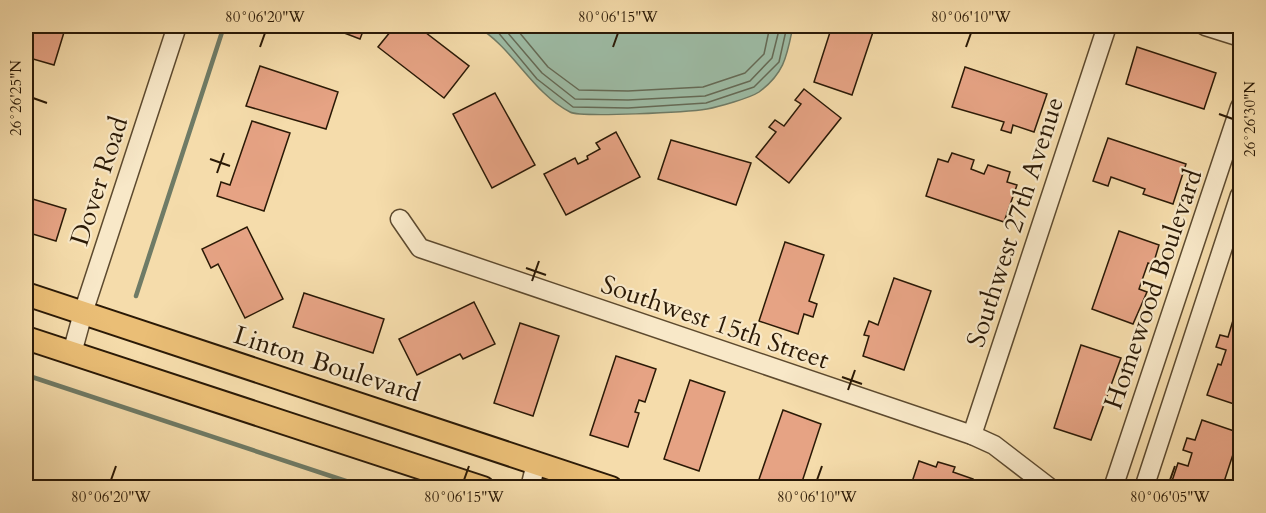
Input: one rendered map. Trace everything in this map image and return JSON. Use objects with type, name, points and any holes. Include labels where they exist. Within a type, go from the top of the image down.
[{"type":"main road","name":"Linton Boulevard","points":[[26,294],[611,488]]},
{"type":"main road","points":[[26,338],[483,488]]},
{"type":"street","name":"Dover Road","points":[[72,353],[82,313],[177,26]]},
{"type":"street","name":"Southwest 27th Avenue","points":[[972,435],[1107,26]]},
{"type":"street","points":[[1205,26],[1240,37]]},
{"type":"street","name":"Homewood Boulevard","points":[[1113,488],[1240,107]]},
{"type":"street","name":"Homewood Boulevard","points":[[1144,488],[1240,195]]},
{"type":"street","name":"Southwest 15th Street","points":[[400,219],[420,248],[972,435],[994,445],[1050,488]]},
{"type":"street","points":[[530,488],[536,463]]},
{"type":"water","points":[[476,26],[793,26],[780,70],[768,85],[755,94],[707,109],[658,113],[578,114],[570,112],[544,93],[501,45]]},
{"type":"building","points":[[26,26],[52,26],[65,29],[54,65],[26,57]]},
{"type":"building","points":[[326,26],[365,26],[360,39]]},
{"type":"building","points":[[395,26],[417,26],[469,66],[444,98],[378,47]]},
{"type":"building","points":[[832,26],[875,26],[852,95],[814,82]]},
{"type":"building","points":[[1137,47],[1216,73],[1204,109],[1126,84]]},
{"type":"building","points":[[260,66],[338,92],[326,129],[246,106]]},
{"type":"building","points":[[965,67],[1047,94],[1034,132],[1013,125],[1011,133],[1001,130],[1004,122],[952,107]]},
{"type":"building","points":[[804,89],[841,118],[789,183],[756,157],[776,132],[769,127],[775,120],[784,126],[801,104],[795,100]]},
{"type":"building","points":[[495,93],[535,165],[492,188],[453,114]]},
{"type":"building","points":[[252,121],[290,133],[264,211],[217,196],[221,182],[230,185]]},
{"type":"building","points":[[616,132],[640,177],[566,215],[544,174],[575,158],[578,164],[588,159],[587,156],[600,149],[596,143]]},
{"type":"building","points":[[1108,138],[1186,164],[1173,204],[1143,194],[1145,189],[1111,177],[1108,186],[1093,181]]},
{"type":"building","points":[[671,140],[751,163],[736,205],[658,179]]},
{"type":"building","points":[[952,153],[974,160],[971,169],[984,174],[988,165],[1010,172],[1007,182],[1017,185],[1004,222],[926,196],[938,159],[948,162]]},
{"type":"building","points":[[26,197],[66,209],[56,241],[26,232]]},
{"type":"building","points":[[247,227],[283,299],[245,318],[218,264],[211,268],[202,249]]},
{"type":"building","points":[[1119,231],[1159,245],[1153,265],[1148,263],[1139,289],[1147,292],[1133,324],[1092,309]]},
{"type":"building","points":[[785,242],[824,255],[809,301],[817,304],[813,317],[804,314],[798,334],[759,321]]},
{"type":"building","points":[[894,278],[931,291],[904,370],[863,356],[869,336],[864,335],[869,321],[878,325]]},
{"type":"building","points":[[304,293],[384,319],[373,353],[293,327]]},
{"type":"building","points":[[474,302],[495,344],[463,359],[460,354],[417,375],[399,339]]},
{"type":"building","points":[[1234,317],[1240,319],[1240,406],[1207,395],[1218,364],[1221,365],[1226,350],[1216,347],[1220,335],[1228,337]]},
{"type":"building","points":[[520,323],[559,336],[533,416],[494,403]]},
{"type":"building","points":[[1081,345],[1121,358],[1091,440],[1054,428]]},
{"type":"building","points":[[616,356],[656,369],[645,402],[639,400],[635,412],[639,413],[628,447],[590,435]]},
{"type":"building","points":[[690,380],[725,392],[699,471],[664,459]]},
{"type":"building","points":[[783,410],[821,424],[800,488],[756,488]]},
{"type":"building","points":[[1202,420],[1240,433],[1222,488],[1170,487],[1178,463],[1188,466],[1192,453],[1183,450],[1187,438],[1195,440]]},
{"type":"building","points":[[26,436],[32,449],[26,453]]},
{"type":"building","points":[[919,461],[936,467],[938,462],[955,467],[953,472],[973,479],[970,488],[910,488]]},
{"type":"waterway","points":[[136,296],[224,26]]},
{"type":"waterway","points":[[26,375],[367,488]]}]
